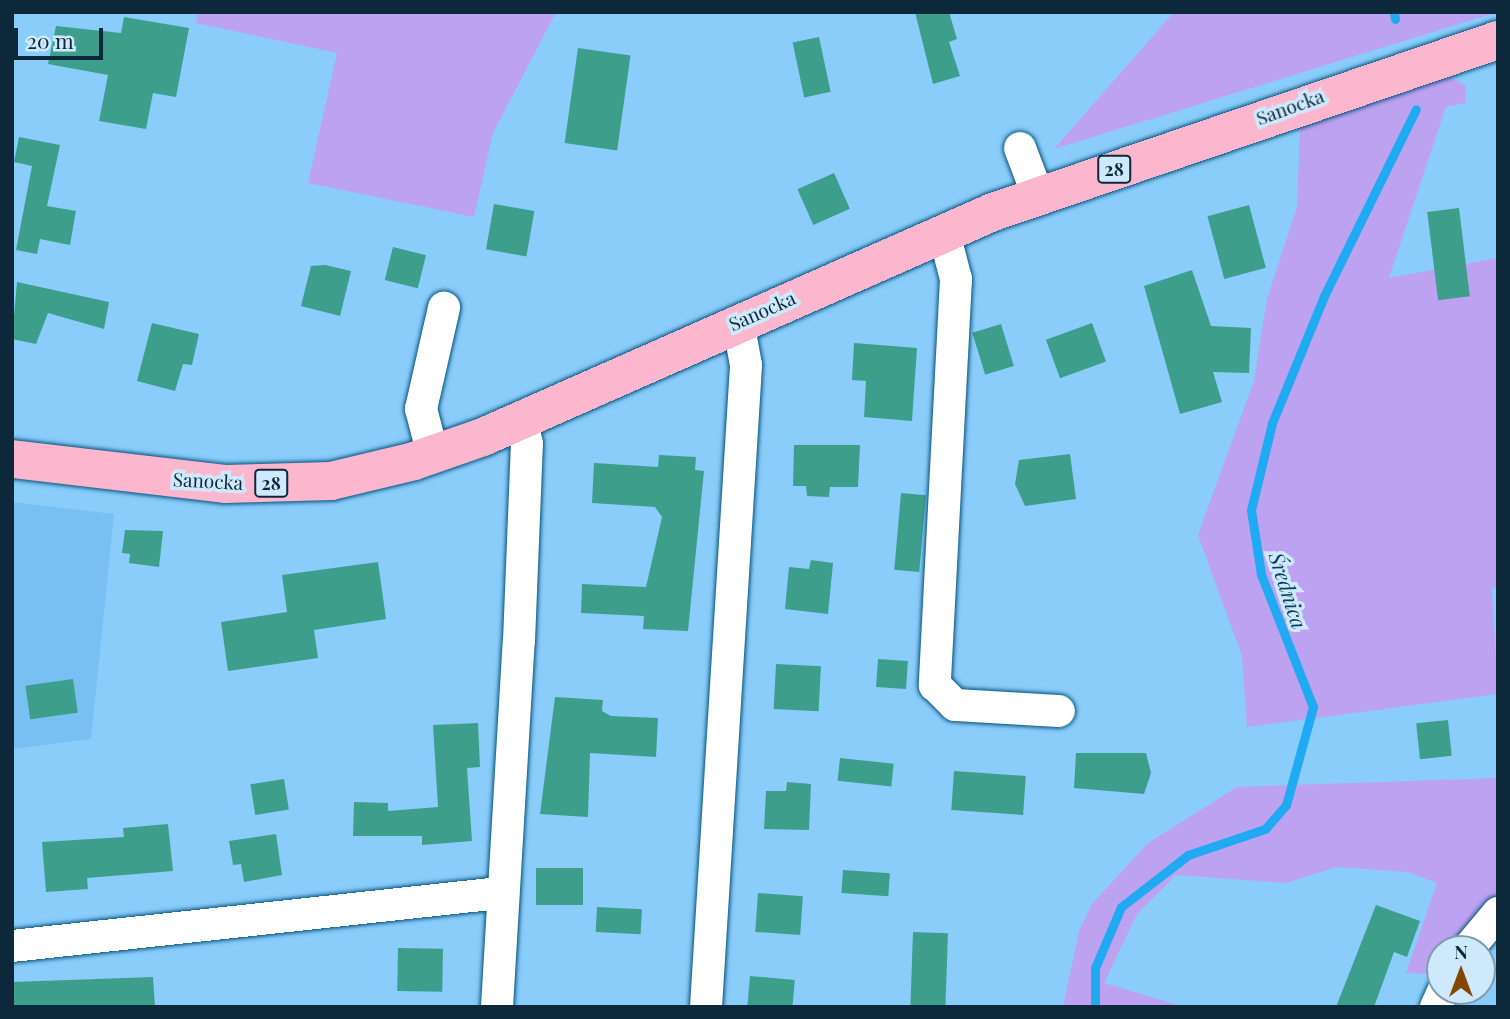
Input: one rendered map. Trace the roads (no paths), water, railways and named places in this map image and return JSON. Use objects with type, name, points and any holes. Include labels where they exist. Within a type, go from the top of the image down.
[{"type":"main road","name":"Sanocka","points":[[12,459],[225,484],[331,481],[433,455],[522,420],[944,233],[1038,196],[1498,40]]},
{"type":"street","points":[[1020,148],[1038,196]]},
{"type":"street","points":[[944,233],[956,279],[935,685],[955,705],[1059,711]]},
{"type":"street","points":[[433,455],[421,409],[444,308]]},
{"type":"street","points":[[706,1007],[746,365],[738,322]]},
{"type":"street","points":[[497,1007],[500,892],[519,640],[527,444],[522,420]]},
{"type":"street","points":[[12,946],[500,892]]},
{"type":"street","points":[[1480,935],[1498,913]]},
{"type":"waterway","name":"Średnica","points":[[1394,12],[1395,19]]},
{"type":"waterway","name":"Średnica","points":[[1095,1007],[1095,968],[1121,907],[1188,855],[1265,829],[1286,805],[1313,707],[1261,574],[1251,510],[1272,423],[1324,296],[1416,109]]}]
